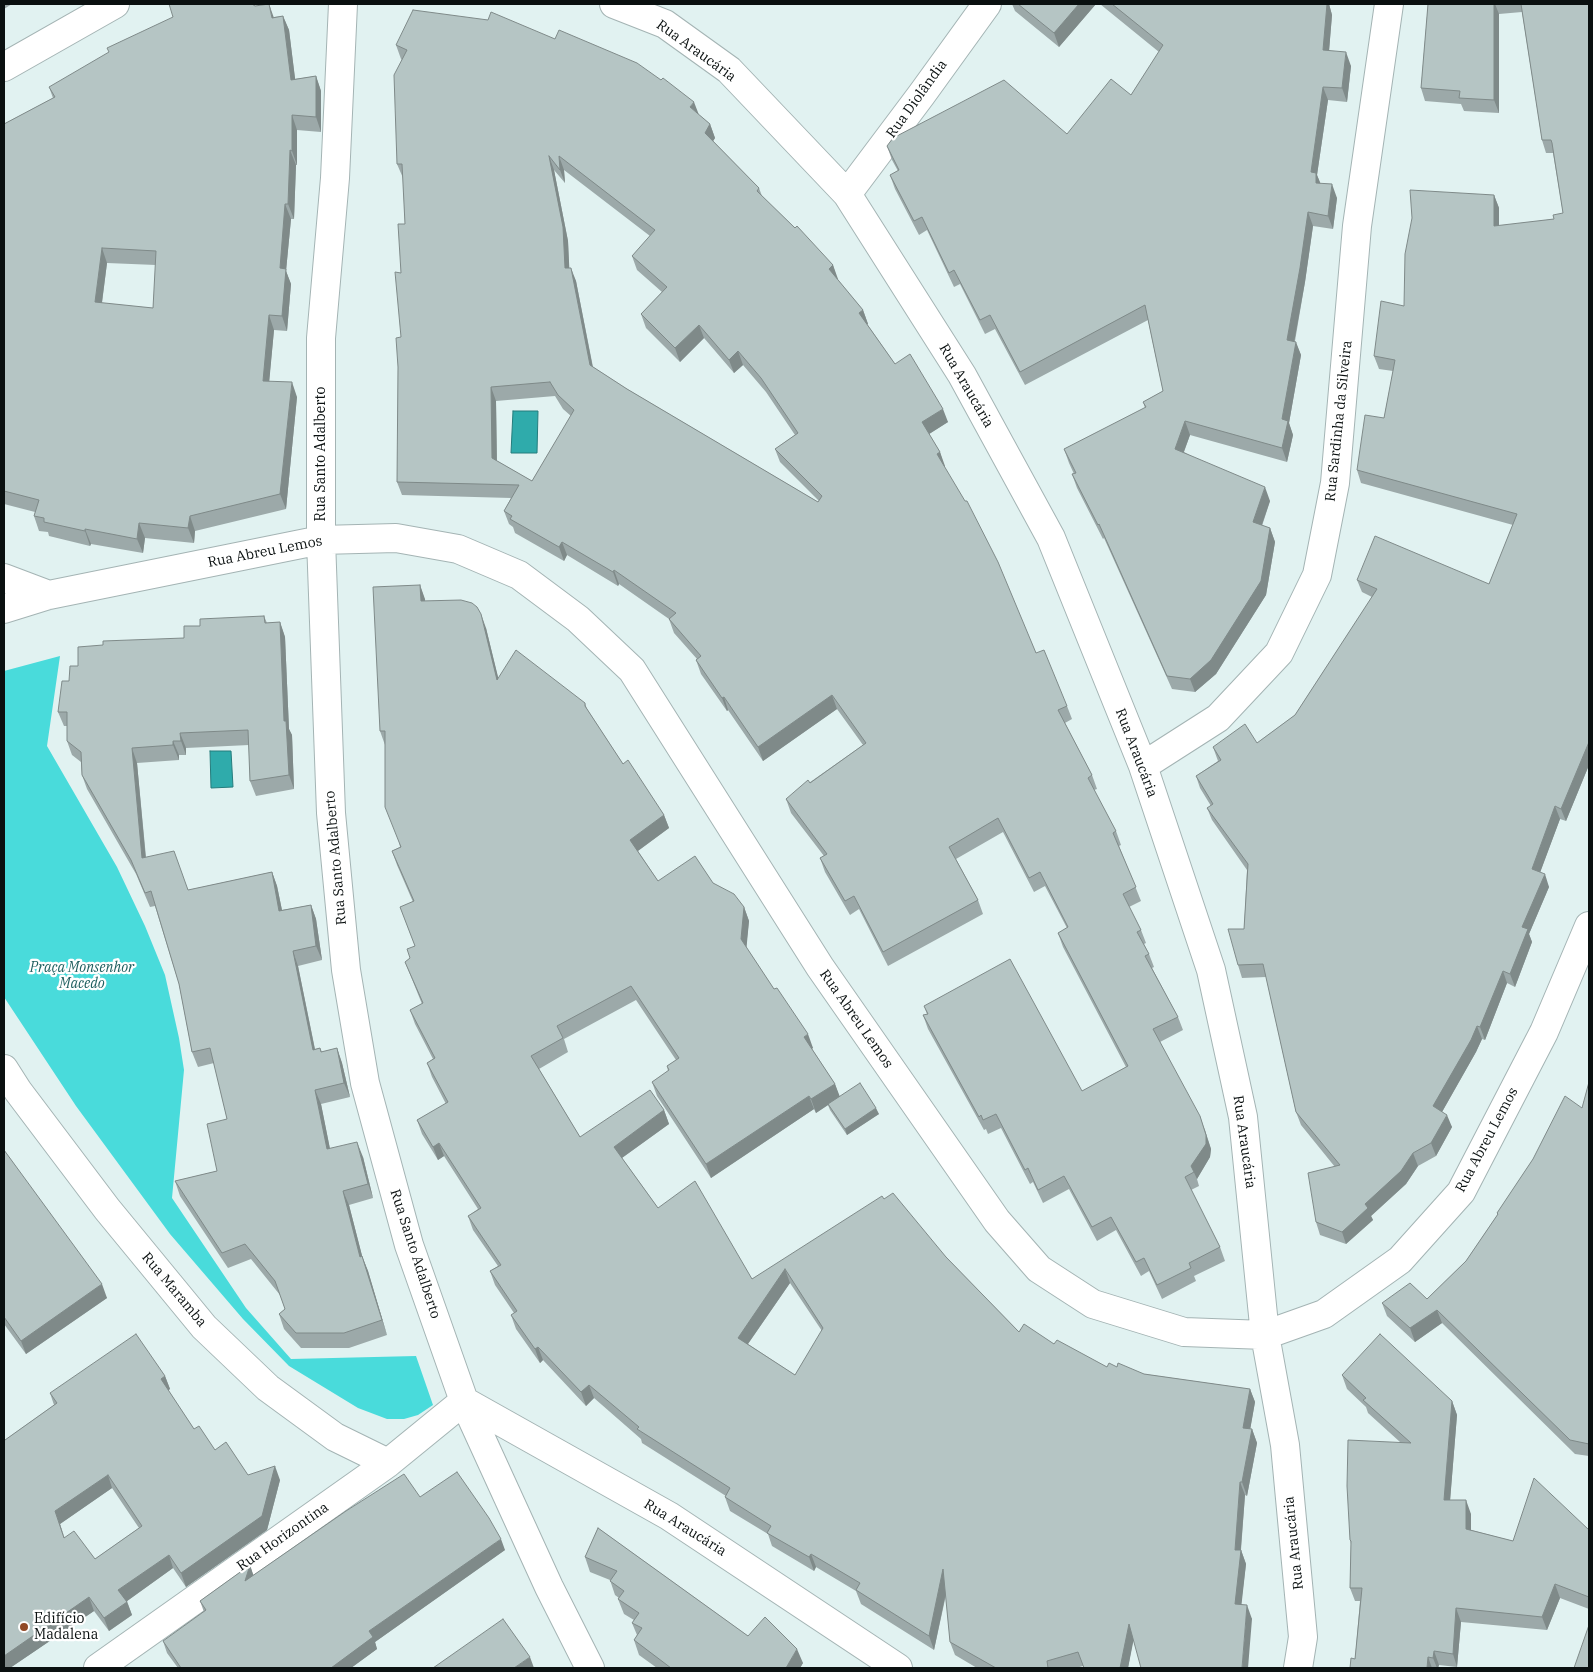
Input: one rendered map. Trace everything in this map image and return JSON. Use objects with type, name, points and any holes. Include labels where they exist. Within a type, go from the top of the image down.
[{"type":"street","points":[[4,67],[115,4]]},
{"type":"street","name":"Rua Santo Adalberto","points":[[343,4],[335,178],[322,338],[321,540],[331,813],[346,970],[365,1083],[409,1245],[464,1401],[549,1587],[590,1668]]},
{"type":"street","name":"Rua Araucária","points":[[614,4],[665,24],[728,70],[847,194],[962,375],[1051,538],[1143,766],[1210,970],[1243,1117],[1265,1335],[1286,1455],[1303,1637],[1298,1668]]},
{"type":"street","name":"Rua Diolândia","points":[[847,194],[987,4]]},
{"type":"street","name":"Rua Sardinha da Silveira","points":[[1143,766],[1218,718],[1279,653],[1317,575],[1335,483],[1357,226],[1389,4]]},
{"type":"street","name":"Rua Abreu Lemos","points":[[4,609],[49,595],[321,540],[396,538],[458,549],[519,575],[578,619],[632,670],[820,967],[997,1221],[1038,1269],[1093,1304],[1184,1332],[1265,1335],[1324,1314],[1400,1260],[1461,1192],[1544,1032],[1589,926]]},
{"type":"street","points":[[4,578],[49,595]]},
{"type":"street","name":"Rua Maramba","points":[[4,1069],[18,1091],[107,1208],[204,1327],[268,1388],[335,1437],[388,1463]]},
{"type":"street","name":"Rua Araucária","points":[[464,1401],[669,1516],[898,1668]]},
{"type":"street","name":"Rua Horizontina","points":[[107,1666],[388,1463],[464,1401]]},
{"type":"green space","name":"Praça Monsenhor Macedo","points":[[60,656],[47,746],[117,867],[145,926],[165,975],[179,1038],[184,1070],[172,1198],[246,1308],[291,1359],[416,1356],[433,1405],[418,1415],[404,1419],[387,1419],[358,1408],[289,1366],[243,1319],[170,1234],[76,1106],[4,997],[4,671]]},
{"type":"shaded area","points":[[513,411],[538,411],[537,453],[511,453]]},
{"type":"shaded area","points":[[210,751],[231,751],[233,787],[211,788]]},
{"type":"building","points":[[169,4],[252,4],[255,6],[269,4],[272,18],[283,16],[291,80],[316,76],[316,117],[292,115],[292,151],[290,150],[288,204],[285,204],[280,268],[286,269],[282,316],[269,315],[263,381],[292,382],[280,494],[190,516],[188,528],[139,523],[137,539],[44,522],[44,518],[34,516],[39,500],[4,491],[4,124],[55,97],[49,87],[109,52],[107,48],[173,17]],"holes":[[[102,248],[156,251],[153,308],[95,302]]]},
{"type":"building","points":[[1018,4],[1079,4],[1054,33]]},
{"type":"building","points":[[1112,4],[1327,4],[1323,50],[1346,52],[1342,88],[1323,87],[1311,172],[1316,173],[1316,183],[1332,184],[1328,216],[1308,212],[1287,340],[1296,342],[1282,419],[1288,421],[1282,448],[1185,421],[1175,449],[1265,487],[1253,522],[1270,528],[1261,581],[1211,660],[1190,679],[1167,676],[1099,524],[1072,474],[1076,473],[1064,449],[1146,407],[1143,402],[1163,391],[1145,305],[1020,372],[990,315],[980,320],[954,270],[949,273],[922,217],[914,221],[890,175],[899,170],[887,146],[893,138],[1004,80],[1067,134],[1111,79],[1131,95],[1163,45]]},
{"type":"building","points":[[1428,4],[1494,4],[1494,100],[1459,98],[1460,91],[1421,88]]},
{"type":"building","points":[[1521,4],[1589,4],[1589,742],[1561,809],[1555,806],[1532,869],[1545,874],[1522,927],[1528,929],[1510,974],[1503,971],[1480,1027],[1477,1026],[1433,1106],[1447,1115],[1431,1143],[1413,1153],[1401,1171],[1365,1204],[1368,1208],[1342,1232],[1316,1222],[1308,1173],[1340,1165],[1296,1112],[1263,964],[1238,965],[1228,929],[1244,929],[1248,864],[1207,808],[1213,804],[1196,776],[1221,760],[1213,747],[1245,724],[1257,743],[1295,715],[1377,589],[1357,580],[1375,536],[1489,584],[1517,514],[1357,470],[1365,415],[1384,418],[1395,360],[1374,356],[1381,301],[1404,306],[1405,254],[1412,218],[1410,190],[1494,195],[1494,226],[1554,219],[1553,215],[1563,213],[1552,143],[1551,140],[1542,140]]},
{"type":"building","points":[[413,10],[488,20],[491,12],[555,39],[559,30],[637,63],[661,80],[663,78],[694,102],[690,107],[710,124],[705,133],[759,188],[757,191],[795,228],[797,226],[833,265],[829,269],[863,310],[859,313],[895,364],[910,354],[943,409],[922,422],[940,452],[937,454],[965,501],[967,501],[998,562],[1036,653],[1044,650],[1067,706],[1058,710],[1092,775],[1088,778],[1116,831],[1113,833],[1136,887],[1123,894],[1141,930],[1137,932],[1149,954],[1145,956],[1178,1017],[1153,1029],[1200,1116],[1206,1135],[1206,1144],[1191,1166],[1194,1172],[1185,1177],[1220,1247],[1189,1263],[1191,1268],[1157,1285],[1144,1258],[1136,1262],[1111,1217],[1092,1227],[1064,1176],[1038,1190],[1028,1168],[1025,1170],[996,1114],[983,1120],[981,1115],[979,1117],[923,1015],[928,1014],[924,1006],[1010,959],[1082,1091],[1128,1066],[1058,933],[1068,927],[1040,872],[1029,878],[998,818],[949,847],[978,900],[883,952],[854,896],[845,901],[820,858],[827,854],[786,799],[808,780],[810,783],[866,743],[832,695],[758,747],[696,660],[701,656],[669,619],[676,613],[614,570],[613,572],[562,542],[559,547],[510,519],[512,516],[504,511],[519,485],[397,482],[398,367],[396,338],[401,337],[395,272],[401,273],[398,224],[405,224],[402,164],[397,164],[394,75],[407,50],[396,45]],"holes":[[[549,156],[560,170],[559,156],[655,230],[632,256],[667,287],[641,314],[675,348],[699,325],[729,360],[738,351],[761,378],[798,433],[775,449],[822,496],[818,502],[627,389],[590,365],[571,268],[565,268],[563,227]],[[550,382],[558,395],[574,410],[532,481],[492,458],[491,387]]]},
{"type":"building","points":[[420,585],[421,601],[461,600],[472,603],[481,614],[497,680],[516,650],[585,703],[585,706],[623,764],[628,760],[664,815],[630,840],[658,881],[695,856],[713,883],[734,894],[744,907],[741,939],[774,989],[777,988],[808,1034],[804,1037],[835,1084],[811,1099],[809,1096],[706,1164],[652,1082],[669,1070],[667,1066],[679,1058],[631,986],[557,1026],[563,1038],[531,1056],[580,1137],[650,1090],[664,1110],[614,1147],[658,1208],[695,1181],[752,1279],[882,1196],[884,1199],[893,1193],[946,1257],[1019,1332],[1024,1324],[1054,1344],[1057,1340],[1107,1367],[1109,1363],[1117,1367],[1118,1363],[1144,1374],[1250,1389],[1243,1428],[1252,1429],[1242,1482],[1240,1482],[1235,1550],[1241,1550],[1235,1604],[1247,1605],[1242,1668],[1141,1668],[1129,1624],[1120,1668],[1084,1668],[1078,1652],[1047,1661],[1048,1668],[996,1668],[950,1642],[943,1569],[929,1636],[856,1590],[860,1583],[811,1554],[809,1557],[767,1533],[771,1526],[725,1497],[730,1488],[637,1429],[639,1427],[589,1385],[581,1392],[538,1347],[535,1349],[511,1315],[517,1311],[490,1271],[501,1265],[468,1216],[481,1208],[439,1143],[433,1147],[417,1120],[448,1102],[427,1063],[435,1058],[410,1010],[423,1003],[405,962],[410,958],[407,949],[415,946],[400,907],[414,901],[392,851],[401,847],[385,807],[385,731],[380,731],[373,587]],"holes":[[[785,1269],[823,1328],[795,1375],[738,1338]]]},
{"type":"building","points":[[264,616],[265,623],[280,622],[284,721],[286,721],[289,775],[250,781],[248,730],[180,733],[181,741],[173,741],[173,745],[132,748],[142,858],[174,851],[188,890],[272,872],[279,911],[311,905],[316,946],[293,951],[313,1050],[320,1048],[321,1052],[337,1048],[344,1083],[315,1090],[327,1149],[357,1142],[368,1184],[343,1191],[360,1257],[362,1256],[382,1320],[344,1333],[296,1333],[279,1314],[285,1309],[275,1281],[245,1244],[222,1253],[175,1181],[217,1171],[207,1124],[227,1119],[210,1048],[192,1052],[179,984],[151,891],[145,893],[131,860],[82,775],[81,752],[67,741],[67,712],[58,712],[62,681],[69,681],[70,666],[78,666],[78,647],[103,645],[103,641],[184,638],[184,626],[200,626],[200,619]]},
{"type":"building","points":[[1589,1082],[1589,1444],[1570,1440],[1437,1310],[1410,1328],[1382,1303],[1410,1283],[1427,1299],[1466,1261],[1533,1159],[1565,1096],[1582,1108]]},
{"type":"building","points":[[860,1083],[876,1108],[845,1129],[828,1104]]},
{"type":"building","points":[[4,1150],[102,1284],[21,1341],[4,1317]]},
{"type":"building","points":[[136,1334],[165,1376],[161,1379],[194,1429],[199,1426],[215,1450],[226,1442],[248,1475],[275,1466],[262,1516],[181,1573],[169,1555],[118,1590],[127,1602],[104,1618],[89,1597],[4,1656],[4,1438],[5,1440],[57,1403],[50,1393]],"holes":[[[108,1475],[142,1526],[95,1559],[74,1531],[64,1538],[55,1511]]]},
{"type":"building","points":[[1380,1334],[1452,1401],[1444,1500],[1466,1500],[1466,1529],[1513,1541],[1534,1478],[1589,1530],[1589,1597],[1555,1584],[1542,1617],[1456,1608],[1453,1654],[1434,1651],[1433,1658],[1428,1657],[1427,1668],[1350,1668],[1351,1658],[1355,1659],[1362,1588],[1350,1588],[1351,1541],[1347,1486],[1348,1440],[1411,1443],[1363,1400],[1366,1398],[1342,1375]]},
{"type":"building","points":[[457,1472],[501,1539],[369,1631],[373,1637],[331,1668],[181,1668],[163,1641],[206,1610],[200,1601],[250,1565],[245,1581],[346,1511],[404,1474],[420,1497]]},
{"type":"building","points":[[598,1528],[748,1636],[765,1617],[797,1649],[786,1668],[671,1668],[634,1640],[642,1628],[632,1623],[639,1613],[618,1599],[624,1591],[610,1581],[617,1571],[585,1557]]},
{"type":"building","points":[[503,1619],[530,1657],[514,1668],[433,1668]]},
{"type":"building","points":[[1589,1625],[1589,1668],[1574,1668]]},
{"type":"place","name":"Edifício Madalena","points":[[24,1627]]}]
